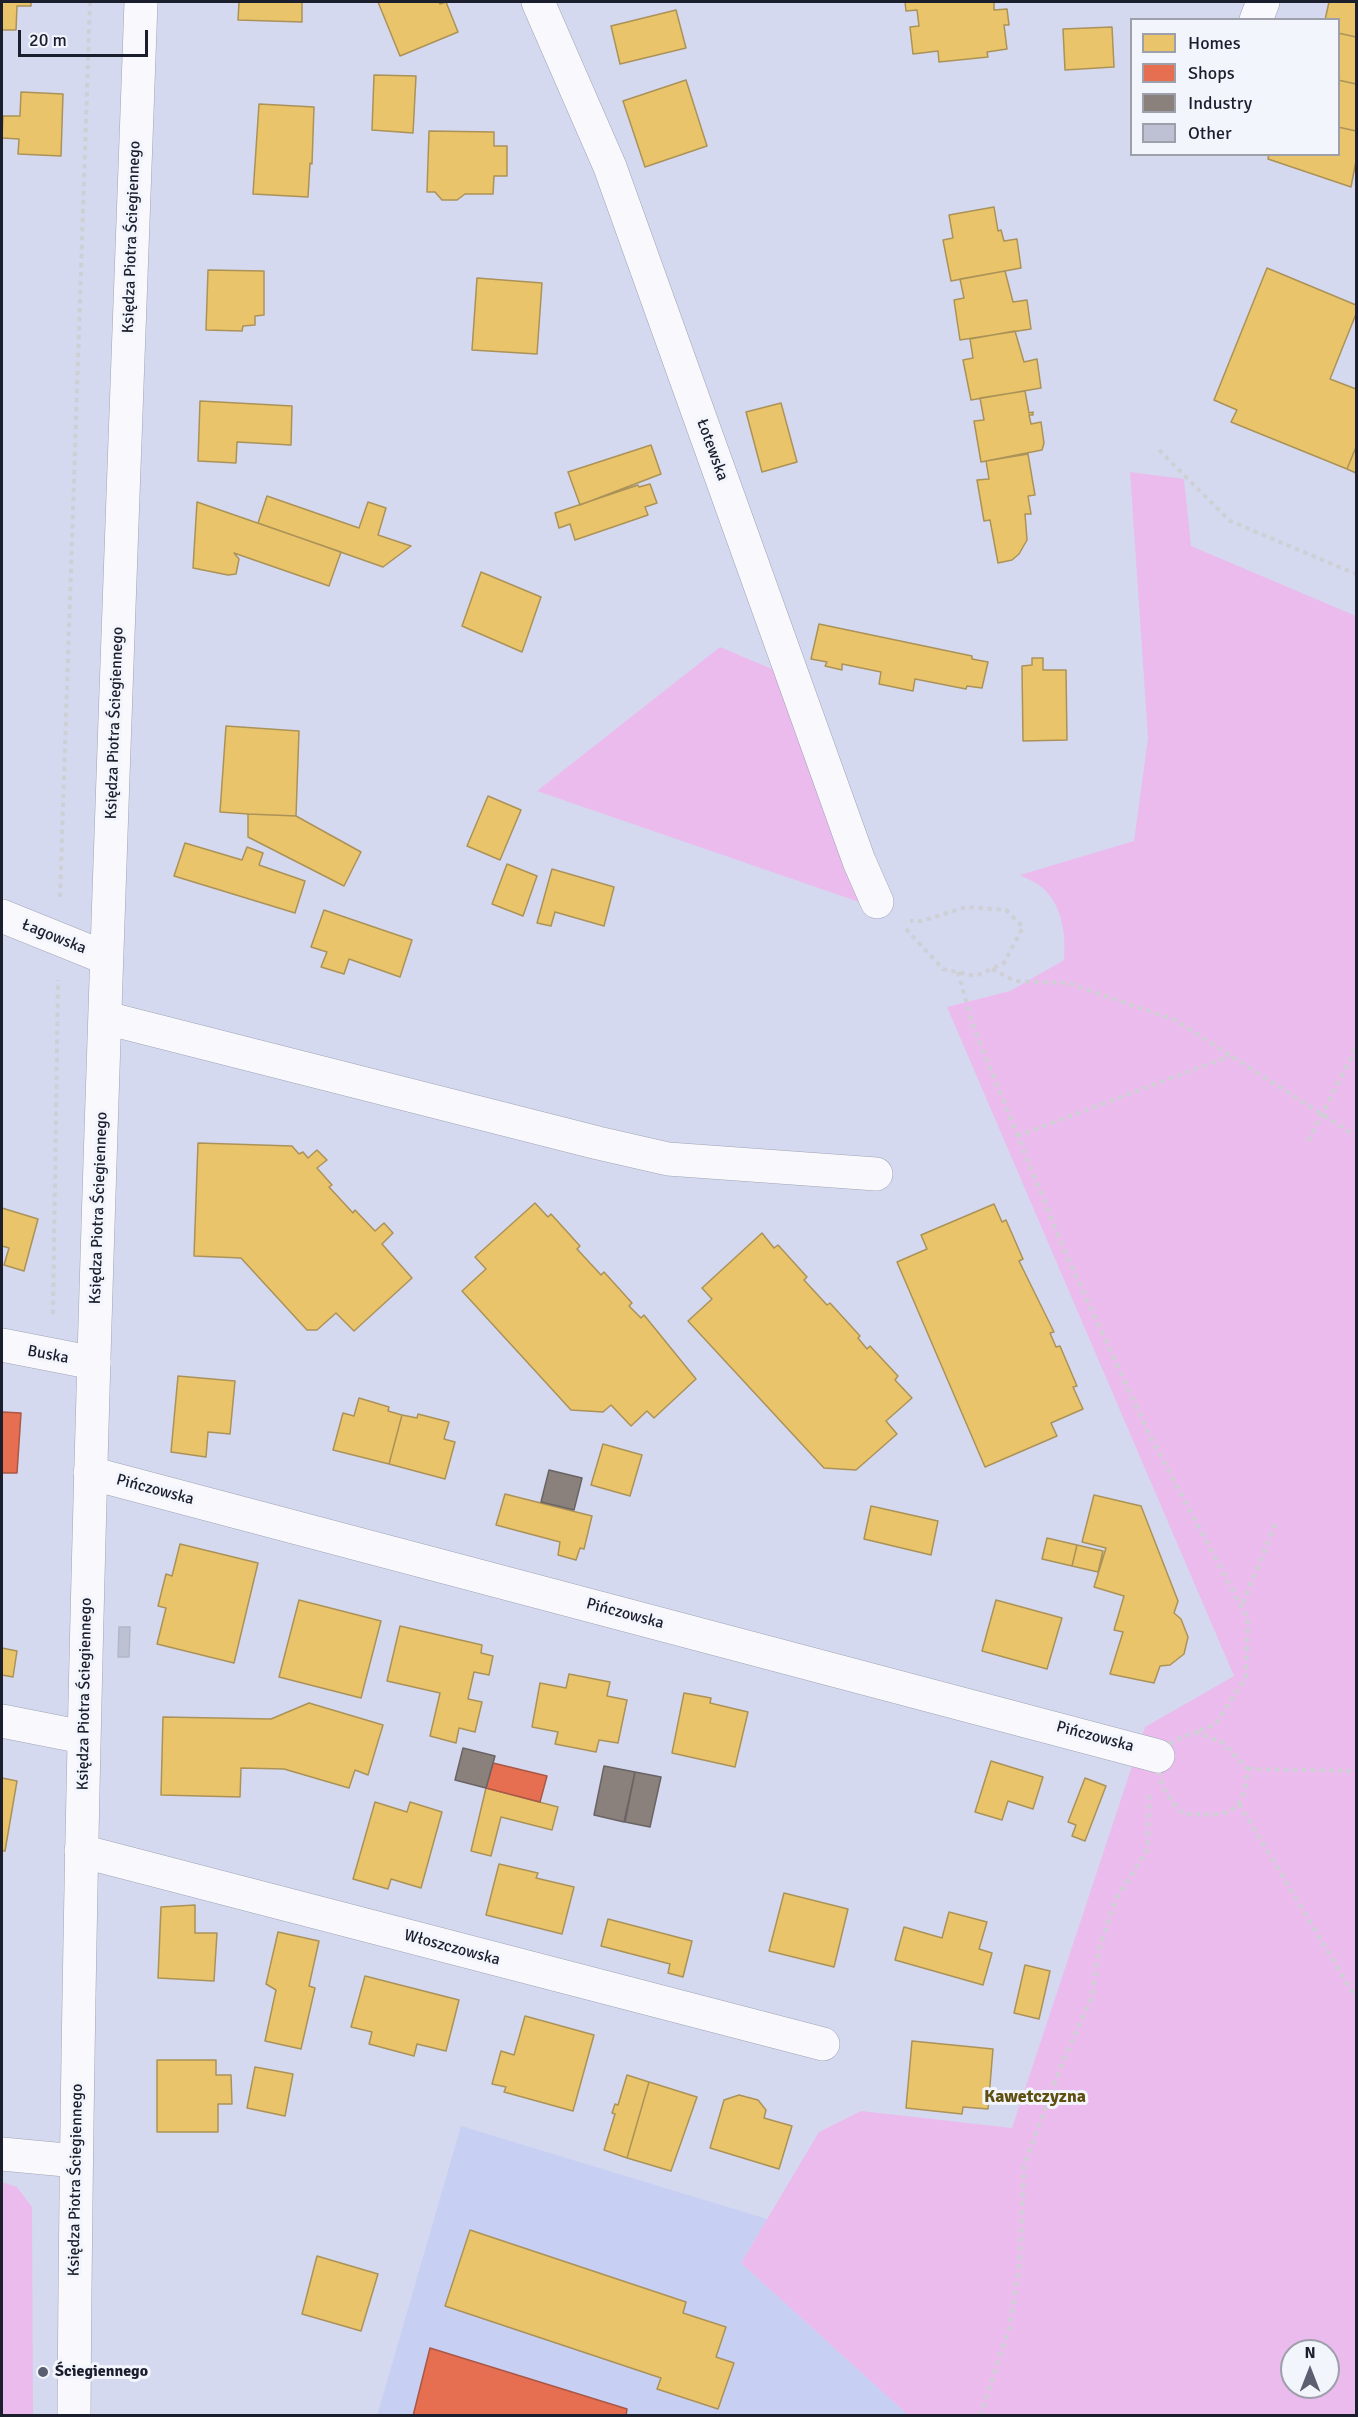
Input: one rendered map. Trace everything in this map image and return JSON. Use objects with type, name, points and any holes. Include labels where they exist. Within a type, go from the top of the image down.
[{"type":"street","name":"Księdza Piotra Ściegiennego","points":[[74,2415],[81,1851],[90,1473],[106,1018],[106,958],[141,2]]},
{"type":"street","name":"Łotewska","points":[[538,2],[610,167],[859,861],[877,902]]},
{"type":"street","points":[[1257,18],[1263,2]]},
{"type":"street","name":"Łagowska","points":[[2,916],[106,958]]},
{"type":"street","points":[[106,1018],[668,1159],[876,1174]]},
{"type":"street","name":"Buska","points":[[2,1346],[94,1363]]},
{"type":"street","name":"Pińczowska","points":[[90,1473],[1152,1753]]},
{"type":"street","points":[[2,1721],[83,1737]]},
{"type":"street","name":"Włoszczowska","points":[[81,1851],[823,2044]]},
{"type":"street","points":[[2,2154],[76,2161]]},
{"type":"path","points":[[52,1357],[59,939],[90,2]]},
{"type":"path","points":[[1159,450],[1230,521],[1356,574]]},
{"type":"path","points":[[966,907],[1006,910],[1023,927],[1004,963],[992,969],[976,976],[944,969],[901,921],[922,921],[966,907]]},
{"type":"path","points":[[992,969],[1015,981],[1068,983],[1174,1020],[1356,1136]]},
{"type":"path","points":[[958,972],[973,1026],[1065,1252],[1149,1434],[1243,1604],[1248,1619],[1246,1677],[1215,1725],[1172,1742],[1152,1753]]},
{"type":"path","points":[[1308,1141],[1356,1048]]},
{"type":"path","points":[[1017,1136],[1231,1056]]},
{"type":"path","points":[[1243,1604],[1277,1520]]},
{"type":"path","points":[[1195,1732],[1222,1742],[1248,1769],[1356,1771]]},
{"type":"path","points":[[1152,1753],[1164,1793],[1183,1814],[1221,1815],[1239,1804],[1246,1788],[1248,1769]]},
{"type":"path","points":[[980,2415],[1009,2329],[1019,2270],[1024,2166],[1061,2066],[1092,1997],[1099,1949],[1116,1899],[1148,1849],[1152,1753]]},
{"type":"path","points":[[1239,1804],[1356,1998]]},
{"type":"shaded area","points":[[1130,472],[1184,479],[1191,546],[1356,616],[1356,2415],[908,2415],[741,2263],[819,2132],[861,2111],[1012,2128],[1145,1727],[1234,1676],[947,1007],[1010,991],[1064,960],[1064,932],[1055,905],[1042,887],[1020,875],[1134,841],[1148,738]]},
{"type":"shaded area","points":[[720,647],[779,672],[868,905],[537,791]]},
{"type":"shaded area","points":[[461,2126],[767,2219],[741,2263],[908,2415],[377,2416]]},
{"type":"shaded area","points":[[2,2182],[17,2187],[32,2207],[33,2415],[2,2415]]},
{"type":"building: Homes","points":[[2,2],[31,2],[31,6],[17,6],[16,30],[2,30]]},
{"type":"building: Homes","points":[[239,2],[302,2],[302,22],[238,20]]},
{"type":"building: Homes","points":[[378,2],[439,2],[440,4],[446,2],[458,32],[400,56]]},
{"type":"building: Homes","points":[[905,2],[994,2],[994,10],[1007,9],[1009,25],[1004,25],[1007,49],[987,52],[988,57],[939,62],[938,51],[913,54],[910,27],[919,26],[917,10],[906,11]]},
{"type":"building: Homes","points":[[1329,2],[1356,2],[1356,37],[1340,33],[1340,18],[1325,18]]},
{"type":"building: Homes","points":[[676,10],[686,48],[620,64],[611,26]]},
{"type":"building: Homes","points":[[1112,27],[1114,67],[1065,70],[1063,29]]},
{"type":"building: Homes","points":[[1340,33],[1356,37],[1356,84],[1340,80]]},
{"type":"building: Homes","points":[[374,75],[416,76],[413,133],[372,130]]},
{"type":"building: Homes","points":[[686,80],[707,146],[645,167],[623,101]]},
{"type":"building: Homes","points":[[1340,80],[1356,84],[1356,131],[1340,127]]},
{"type":"building: Homes","points":[[21,92],[63,94],[61,156],[18,154],[19,139],[2,138],[3,116],[20,116]]},
{"type":"building: Homes","points":[[259,104],[314,107],[308,197],[253,194]]},
{"type":"building: Homes","points":[[1340,127],[1356,131],[1356,161],[1351,187],[1268,159],[1269,156],[1340,156]]},
{"type":"building: Homes","points":[[429,131],[494,132],[494,146],[507,146],[507,176],[494,176],[493,194],[465,194],[457,200],[442,200],[435,192],[427,192]]},
{"type":"building: Homes","points":[[994,207],[998,231],[1001,230],[1004,241],[1017,239],[1021,268],[951,281],[943,240],[953,238],[949,215]]},
{"type":"building: Homes","points":[[1267,268],[1356,305],[1356,314],[1330,379],[1356,389],[1356,447],[1347,469],[1231,422],[1237,410],[1214,400]]},
{"type":"building: Homes","points":[[208,270],[264,271],[264,315],[255,316],[255,325],[243,326],[242,331],[206,330]]},
{"type":"building: Homes","points":[[1005,271],[1013,302],[1027,300],[1031,329],[960,340],[954,300],[964,298],[960,279]]},
{"type":"building: Homes","points":[[477,278],[542,283],[537,354],[472,350]]},
{"type":"building: Homes","points":[[1015,331],[1024,362],[1037,359],[1041,388],[971,400],[963,360],[973,358],[970,339]]},
{"type":"building: Homes","points":[[1025,391],[1029,413],[1033,412],[1033,415],[1029,415],[1031,424],[1041,422],[1044,443],[1042,450],[981,462],[974,421],[984,420],[980,398]]},
{"type":"building: Homes","points":[[200,401],[292,406],[291,445],[237,442],[236,463],[198,461]]},
{"type":"building: Homes","points":[[781,403],[797,462],[762,472],[746,412]]},
{"type":"building: Homes","points":[[651,445],[661,474],[580,505],[568,472]]},
{"type":"building: Homes","points":[[1356,447],[1356,473],[1347,469]]},
{"type":"building: Homes","points":[[1028,454],[1035,495],[1028,496],[1031,514],[1025,514],[1027,540],[1019,554],[1012,560],[998,563],[990,520],[984,521],[977,480],[989,479],[986,461]]},
{"type":"building: Homes","points":[[650,484],[657,503],[645,507],[648,515],[575,540],[570,524],[559,528],[555,513],[638,485],[639,487]]},
{"type":"building: Homes","points":[[267,496],[359,528],[368,502],[386,508],[378,535],[411,546],[383,567],[258,523]]},
{"type":"building: Homes","points":[[197,502],[341,552],[329,586],[234,553],[239,559],[236,574],[228,575],[193,568]]},
{"type":"building: Homes","points":[[481,572],[541,597],[522,652],[462,626]]},
{"type":"building: Homes","points":[[819,624],[972,656],[972,659],[988,662],[982,688],[967,686],[966,689],[915,679],[913,691],[879,684],[881,672],[842,664],[842,670],[825,666],[827,662],[811,659]]},
{"type":"building: Homes","points":[[1032,658],[1043,658],[1043,670],[1066,670],[1067,740],[1023,741],[1022,666],[1032,665]]},
{"type":"building: Homes","points":[[226,726],[299,731],[296,816],[220,812]]},
{"type":"building: Homes","points":[[488,796],[521,810],[500,860],[467,846]]},
{"type":"building: Homes","points":[[248,814],[296,816],[361,852],[344,886],[248,837]]},
{"type":"building: Homes","points":[[185,843],[242,860],[247,847],[263,853],[259,865],[305,881],[295,913],[174,876]]},
{"type":"building: Homes","points":[[507,864],[537,876],[523,916],[492,904]]},
{"type":"building: Homes","points":[[552,869],[614,887],[604,926],[555,912],[551,926],[537,923]]},
{"type":"building: Homes","points":[[324,910],[412,940],[400,977],[349,959],[344,974],[321,967],[327,952],[311,947]]},
{"type":"building: Homes","points":[[198,1143],[292,1146],[299,1154],[303,1152],[308,1158],[317,1150],[327,1160],[317,1168],[332,1185],[329,1187],[353,1213],[355,1210],[375,1231],[384,1223],[393,1233],[382,1244],[412,1278],[354,1331],[336,1313],[317,1330],[307,1330],[241,1258],[194,1256]]},
{"type":"building: Homes","points":[[535,1203],[548,1217],[551,1214],[580,1246],[577,1249],[601,1275],[604,1272],[632,1303],[629,1306],[641,1318],[644,1315],[696,1379],[654,1418],[647,1411],[631,1426],[611,1405],[603,1412],[571,1410],[462,1291],[486,1269],[475,1257]]},
{"type":"building: Homes","points":[[994,1204],[1002,1222],[1006,1220],[1023,1259],[1019,1261],[1054,1332],[1050,1333],[1056,1347],[1060,1346],[1077,1386],[1073,1387],[1083,1409],[1051,1423],[1057,1436],[985,1467],[897,1262],[927,1249],[921,1235]]},
{"type":"building: Homes","points":[[2,1208],[38,1219],[24,1271],[4,1265],[9,1248],[2,1246]]},
{"type":"building: Homes","points":[[762,1233],[774,1248],[778,1245],[807,1277],[804,1280],[827,1305],[830,1303],[860,1336],[858,1338],[867,1349],[870,1346],[898,1376],[895,1380],[912,1398],[886,1421],[897,1434],[856,1470],[824,1468],[688,1321],[712,1299],[702,1288]]},
{"type":"building: Homes","points":[[178,1376],[235,1381],[230,1434],[208,1432],[206,1457],[171,1452]]},
{"type":"building: Homes","points":[[359,1398],[389,1407],[388,1411],[402,1415],[389,1464],[333,1450],[343,1413],[354,1416]]},
{"type":"building: Homes","points":[[418,1414],[449,1422],[444,1439],[455,1442],[445,1479],[389,1464],[402,1415],[417,1418]]},
{"type":"building: Homes","points":[[603,1444],[642,1455],[630,1496],[591,1485]]},
{"type":"building: Homes","points":[[505,1494],[592,1516],[584,1549],[580,1548],[576,1560],[558,1555],[560,1542],[496,1525]]},
{"type":"building: Homes","points":[[1094,1495],[1141,1506],[1178,1601],[1174,1613],[1181,1619],[1188,1637],[1184,1654],[1170,1665],[1160,1666],[1154,1683],[1110,1674],[1123,1632],[1114,1630],[1124,1596],[1094,1587],[1106,1548],[1082,1542]]},
{"type":"building: Homes","points":[[871,1506],[938,1521],[931,1555],[864,1539]]},
{"type":"building: Homes","points":[[1047,1538],[1077,1545],[1072,1566],[1042,1559]]},
{"type":"building: Homes","points":[[180,1544],[258,1563],[234,1663],[157,1644],[166,1608],[158,1606],[166,1574],[172,1576]]},
{"type":"building: Homes","points":[[1077,1545],[1103,1551],[1098,1572],[1072,1566]]},
{"type":"building: Homes","points":[[299,1600],[381,1621],[361,1698],[279,1677]]},
{"type":"building: Homes","points":[[996,1600],[1062,1618],[1047,1669],[982,1651]]},
{"type":"building: Homes","points":[[400,1626],[482,1645],[481,1653],[493,1656],[489,1675],[474,1672],[468,1699],[482,1702],[475,1732],[459,1728],[456,1743],[430,1736],[440,1693],[387,1681]]},
{"type":"building: Homes","points":[[2,1648],[17,1651],[13,1677],[2,1675]]},
{"type":"building: Homes","points":[[569,1674],[610,1682],[607,1696],[627,1700],[618,1743],[599,1740],[596,1752],[555,1744],[558,1732],[532,1727],[540,1683],[566,1688]]},
{"type":"building: Homes","points":[[684,1693],[711,1698],[710,1703],[748,1712],[735,1767],[672,1753]]},
{"type":"building: Homes","points":[[309,1703],[383,1725],[368,1775],[355,1770],[349,1788],[284,1769],[241,1768],[240,1797],[161,1795],[163,1717],[271,1719]]},
{"type":"building: Homes","points":[[991,1761],[1043,1777],[1033,1809],[1008,1801],[1002,1820],[975,1812]]},
{"type":"building: Homes","points":[[2,1778],[17,1781],[5,1851],[2,1851]]},
{"type":"building: Homes","points":[[1085,1778],[1106,1786],[1085,1841],[1072,1836],[1076,1825],[1068,1822]]},
{"type":"building: Homes","points":[[486,1788],[558,1807],[552,1830],[501,1817],[491,1856],[471,1851]]},
{"type":"building: Homes","points":[[375,1802],[407,1812],[410,1802],[442,1812],[421,1888],[391,1879],[388,1889],[353,1879]]},
{"type":"building: Homes","points":[[499,1864],[538,1873],[536,1878],[574,1887],[562,1934],[486,1915]]},
{"type":"building: Homes","points":[[784,1893],[848,1909],[834,1967],[769,1951]]},
{"type":"building: Homes","points":[[195,1905],[195,1933],[217,1933],[214,1981],[158,1978],[161,1907]]},
{"type":"building: Homes","points":[[949,1912],[987,1922],[979,1949],[992,1953],[983,1985],[895,1960],[904,1927],[942,1938]]},
{"type":"building: Homes","points":[[608,1919],[692,1941],[683,1977],[668,1973],[670,1964],[601,1946]]},
{"type":"building: Homes","points":[[278,1932],[319,1941],[309,1986],[315,1988],[301,2049],[265,2041],[276,1990],[266,1984]]},
{"type":"building: Homes","points":[[1025,1965],[1050,1971],[1039,2019],[1014,2013]]},
{"type":"building: Homes","points":[[365,1976],[459,2000],[446,2051],[417,2044],[414,2056],[369,2044],[372,2032],[351,2027]]},
{"type":"building: Homes","points":[[525,2016],[594,2035],[573,2111],[504,2092],[506,2087],[492,2084],[501,2051],[514,2055]]},
{"type":"building: Homes","points":[[912,2041],[993,2049],[988,2109],[963,2107],[962,2114],[906,2108]]},
{"type":"building: Homes","points":[[157,2060],[216,2060],[216,2075],[231,2075],[232,2104],[218,2104],[218,2132],[157,2132]]},
{"type":"building: Homes","points":[[255,2067],[293,2074],[285,2116],[247,2108]]},
{"type":"building: Homes","points":[[627,2075],[649,2082],[627,2158],[604,2150],[615,2114],[612,2113],[615,2104],[618,2105]]},
{"type":"building: Homes","points":[[649,2082],[697,2097],[671,2171],[627,2158]]},
{"type":"building: Homes","points":[[739,2095],[758,2100],[766,2110],[764,2118],[792,2126],[779,2169],[710,2148],[724,2100]]},
{"type":"building: Homes","points":[[470,2230],[686,2302],[683,2313],[726,2327],[716,2357],[734,2363],[718,2409],[657,2389],[661,2378],[445,2306]]},
{"type":"building: Homes","points":[[317,2256],[378,2274],[361,2331],[302,2314]]},
{"type":"building: Shops","points":[[2,1412],[21,1413],[17,1473],[2,1473]]},
{"type":"building: Shops","points":[[493,1763],[547,1776],[540,1802],[486,1788]]},
{"type":"building: Shops","points":[[430,2348],[627,2409],[626,2416],[413,2416]]},
{"type":"building: Industry","points":[[549,1470],[582,1478],[574,1510],[541,1502]]},
{"type":"building: Industry","points":[[463,1748],[495,1756],[486,1788],[455,1780]]},
{"type":"building: Industry","points":[[604,1766],[635,1772],[624,1822],[594,1815]]},
{"type":"building: Industry","points":[[635,1772],[661,1777],[650,1827],[625,1822]]},
{"type":"building: Other","points":[[119,1627],[130,1627],[129,1657],[118,1657]]},
{"type":"place","name":"Ściegiennego","points":[[43,2372]]},
{"type":"district","name":"Kawetczyzna","points":[[1035,2097]]}]
